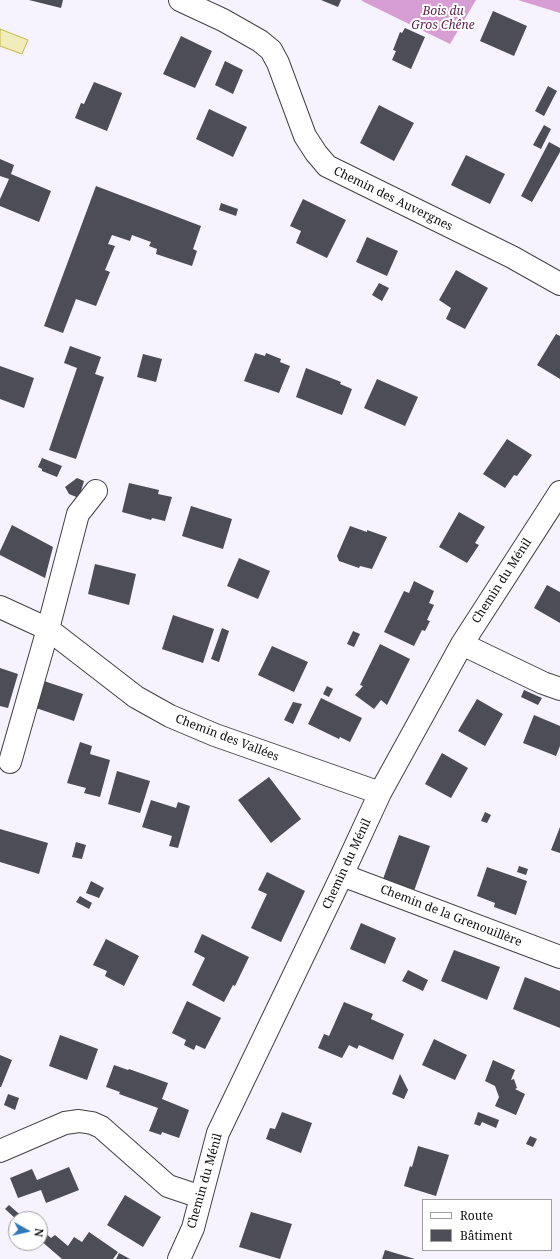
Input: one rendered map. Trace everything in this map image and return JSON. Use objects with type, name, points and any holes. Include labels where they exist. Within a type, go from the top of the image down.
[{"type":"street","name":"Chemin des Auvergnes","points":[[180,0],[224,20],[260,41],[271,50],[278,63],[305,136],[327,166],[512,257],[560,284]]},
{"type":"street","points":[[10,762],[48,629],[78,514],[96,491]]},
{"type":"street","name":"Chemin du Ménil","points":[[179,1259],[193,1228],[218,1133],[380,793],[462,644],[560,492]]},
{"type":"street","name":"Chemin des Vallées","points":[[0,607],[48,629],[136,697],[170,716],[215,735],[380,793]]},
{"type":"street","points":[[462,644],[542,683],[560,689]]},
{"type":"street","name":"Chemin de la Grenouillère","points":[[342,875],[560,957]]},
{"type":"street","points":[[0,1151],[65,1123],[79,1120],[101,1127],[168,1186],[201,1197]]},
{"type":"green space","name":"Bois du Gros Chêne","points":[[362,0],[476,0],[450,44]]},
{"type":"green space","points":[[518,0],[560,0],[560,13]]},
{"type":"shaded area","points":[[0,29],[28,40],[22,54],[0,46]]},
{"type":"building","points":[[29,0],[63,0],[61,8]]},
{"type":"building","points":[[321,0],[341,0],[338,7]]},
{"type":"building","points":[[493,11],[527,26],[514,56],[480,41]]},
{"type":"building","points":[[405,28],[425,37],[411,69],[392,60],[396,51],[393,50],[400,32],[402,33]]},
{"type":"building","points":[[181,36],[212,51],[195,88],[163,74]]},
{"type":"building","points":[[225,61],[243,70],[233,94],[215,85]]},
{"type":"building","points":[[94,82],[122,93],[107,131],[75,118],[81,103],[84,104]]},
{"type":"building","points":[[548,86],[557,91],[544,116],[535,111]]},
{"type":"building","points":[[379,105],[414,123],[394,161],[360,143]]},
{"type":"building","points":[[209,109],[247,127],[233,157],[196,139]]},
{"type":"building","points":[[544,125],[551,129],[541,149],[533,145]]},
{"type":"building","points":[[549,142],[560,148],[560,152],[532,202],[521,196]]},
{"type":"building","points":[[466,155],[505,174],[490,204],[451,185]]},
{"type":"building","points":[[0,159],[14,165],[11,174],[51,191],[39,222],[0,206],[0,199],[9,179],[0,176]]},
{"type":"building","points":[[96,186],[201,226],[193,249],[197,251],[192,266],[156,254],[157,249],[149,246],[151,242],[132,235],[130,241],[112,235],[108,244],[115,246],[105,270],[110,272],[96,306],[76,299],[63,333],[44,326]]},
{"type":"building","points":[[303,199],[346,220],[327,258],[296,243],[301,231],[290,226]]},
{"type":"building","points":[[221,203],[238,209],[236,216],[219,210]]},
{"type":"building","points":[[367,237],[398,251],[387,276],[356,262]]},
{"type":"building","points":[[456,270],[488,288],[465,329],[446,319],[451,308],[439,300]]},
{"type":"building","points":[[379,283],[389,288],[382,301],[372,295]]},
{"type":"building","points":[[556,334],[560,336],[560,379],[537,365]]},
{"type":"building","points":[[70,346],[101,357],[95,374],[104,377],[76,459],[49,450],[77,368],[64,363]]},
{"type":"building","points":[[255,353],[265,356],[266,353],[281,359],[280,362],[290,366],[279,393],[244,381]]},
{"type":"building","points":[[143,354],[162,359],[156,382],[137,377]]},
{"type":"building","points":[[0,366],[34,378],[24,408],[0,399]]},
{"type":"building","points":[[306,368],[341,382],[340,384],[352,389],[342,415],[296,397]]},
{"type":"building","points":[[377,379],[418,397],[405,426],[364,408]]},
{"type":"building","points":[[507,439],[532,455],[517,476],[514,475],[505,488],[483,474]]},
{"type":"building","points":[[42,458],[62,466],[57,477],[42,471],[42,469],[38,467]]},
{"type":"building","points":[[77,478],[84,481],[79,498],[69,494],[65,487]]},
{"type":"building","points":[[129,483],[159,490],[158,494],[172,497],[165,521],[152,518],[151,520],[122,512]]},
{"type":"building","points":[[191,506],[232,519],[223,549],[182,536]]},
{"type":"building","points":[[459,512],[485,527],[475,543],[479,545],[467,563],[439,547]]},
{"type":"building","points":[[12,525],[53,547],[45,578],[0,555],[0,551]]},
{"type":"building","points":[[350,526],[387,537],[372,569],[360,566],[359,568],[339,561],[337,556]]},
{"type":"building","points":[[239,558],[270,571],[258,599],[227,586]]},
{"type":"building","points":[[95,564],[136,574],[129,605],[88,594]]},
{"type":"building","points":[[414,581],[434,591],[429,603],[434,605],[427,620],[430,621],[425,631],[422,630],[414,646],[384,632],[404,591],[409,593]]},
{"type":"building","points":[[547,585],[560,592],[560,623],[534,608]]},
{"type":"building","points":[[173,615],[214,629],[203,663],[162,649]]},
{"type":"building","points":[[222,628],[229,631],[219,662],[211,659]]},
{"type":"building","points":[[353,631],[360,634],[354,647],[347,644]]},
{"type":"building","points":[[380,644],[410,659],[387,705],[381,700],[374,709],[355,695],[363,686],[360,685]]},
{"type":"building","points":[[272,646],[308,662],[294,692],[258,675]]},
{"type":"building","points":[[0,668],[18,674],[8,708],[0,706]]},
{"type":"building","points":[[44,681],[83,694],[74,721],[36,708]]},
{"type":"building","points":[[327,686],[333,689],[329,697],[323,694]]},
{"type":"building","points":[[524,690],[542,698],[538,705],[521,697]]},
{"type":"building","points":[[321,698],[362,718],[350,742],[340,737],[339,739],[308,724]]},
{"type":"building","points":[[477,699],[503,714],[485,746],[458,731]]},
{"type":"building","points":[[293,702],[302,704],[293,724],[284,720]]},
{"type":"building","points":[[534,715],[560,726],[560,746],[556,756],[523,743]]},
{"type":"building","points":[[80,742],[92,746],[90,754],[110,760],[100,797],[84,793],[86,788],[67,783]]},
{"type":"building","points":[[442,753],[468,768],[451,798],[425,784]]},
{"type":"building","points":[[117,771],[150,781],[140,813],[108,804]]},
{"type":"building","points":[[269,777],[301,819],[271,843],[238,800]]},
{"type":"building","points":[[151,800],[176,808],[178,802],[190,806],[178,848],[169,846],[172,836],[142,827]]},
{"type":"building","points":[[485,812],[491,815],[487,823],[481,821]]},
{"type":"building","points":[[560,827],[560,853],[551,850]]},
{"type":"building","points":[[0,829],[48,843],[39,874],[0,862]]},
{"type":"building","points":[[399,835],[430,846],[414,891],[383,879]]},
{"type":"building","points":[[76,842],[86,845],[82,859],[72,857]]},
{"type":"building","points":[[519,866],[528,869],[526,875],[517,872]]},
{"type":"building","points":[[487,867],[527,881],[516,915],[494,907],[495,903],[477,896]]},
{"type":"building","points":[[267,872],[305,891],[281,942],[251,928],[267,894],[258,890]]},
{"type":"building","points":[[91,881],[104,888],[99,898],[86,893]]},
{"type":"building","points":[[80,896],[92,903],[89,909],[76,902]]},
{"type":"building","points":[[361,923],[396,938],[385,964],[350,949]]},
{"type":"building","points":[[202,934],[249,957],[235,986],[233,985],[224,1002],[192,985],[205,958],[194,952]]},
{"type":"building","points":[[106,939],[139,956],[124,986],[105,976],[107,971],[93,965]]},
{"type":"building","points":[[454,950],[500,967],[487,1000],[441,981]]},
{"type":"building","points":[[408,970],[428,980],[423,991],[402,981]]},
{"type":"building","points":[[525,977],[560,991],[560,1028],[513,1009]]},
{"type":"building","points":[[187,1001],[221,1018],[205,1049],[196,1045],[194,1050],[184,1045],[186,1040],[172,1033]]},
{"type":"building","points":[[344,1002],[373,1014],[371,1019],[404,1034],[393,1060],[359,1045],[357,1049],[349,1045],[342,1058],[318,1048],[324,1034],[329,1036]]},
{"type":"building","points":[[60,1035],[98,1049],[87,1080],[49,1066]]},
{"type":"building","points":[[434,1039],[467,1055],[455,1080],[422,1065]]},
{"type":"building","points":[[0,1055],[12,1060],[1,1087],[0,1087]]},
{"type":"building","points":[[493,1060],[515,1070],[511,1080],[514,1079],[517,1088],[515,1089],[525,1094],[516,1115],[495,1106],[499,1097],[495,1086],[485,1081]]},
{"type":"building","points":[[114,1065],[168,1083],[162,1099],[189,1110],[179,1138],[162,1132],[161,1135],[149,1131],[158,1108],[119,1094],[120,1092],[106,1087]]},
{"type":"building","points":[[400,1074],[408,1090],[404,1099],[392,1094]]},
{"type":"building","points":[[8,1094],[19,1098],[15,1110],[4,1105]]},
{"type":"building","points":[[282,1112],[312,1123],[301,1153],[266,1139],[270,1128],[275,1129]]},
{"type":"building","points":[[478,1112],[499,1120],[496,1128],[482,1122],[480,1126],[474,1124]]},
{"type":"building","points":[[530,1136],[537,1139],[533,1147],[526,1144]]},
{"type":"building","points":[[418,1146],[449,1155],[436,1196],[404,1186],[410,1166],[412,1167]]},
{"type":"building","points":[[69,1167],[79,1190],[46,1203],[41,1190],[18,1198],[10,1178],[32,1169],[37,1180]]},
{"type":"building","points":[[125,1195],[161,1217],[143,1247],[107,1225]]},
{"type":"building","points":[[9,1205],[16,1211],[8,1212],[5,1209]]},
{"type":"building","points":[[251,1212],[292,1224],[280,1259],[239,1247]]},
{"type":"building","points":[[89,1232],[118,1252],[113,1259],[62,1259],[48,1247],[48,1235],[51,1238],[55,1235],[68,1246],[74,1237],[82,1242]]},
{"type":"building","points":[[385,1250],[415,1259],[382,1259]]},
{"type":"building","points":[[119,1253],[130,1259],[116,1259]]}]
